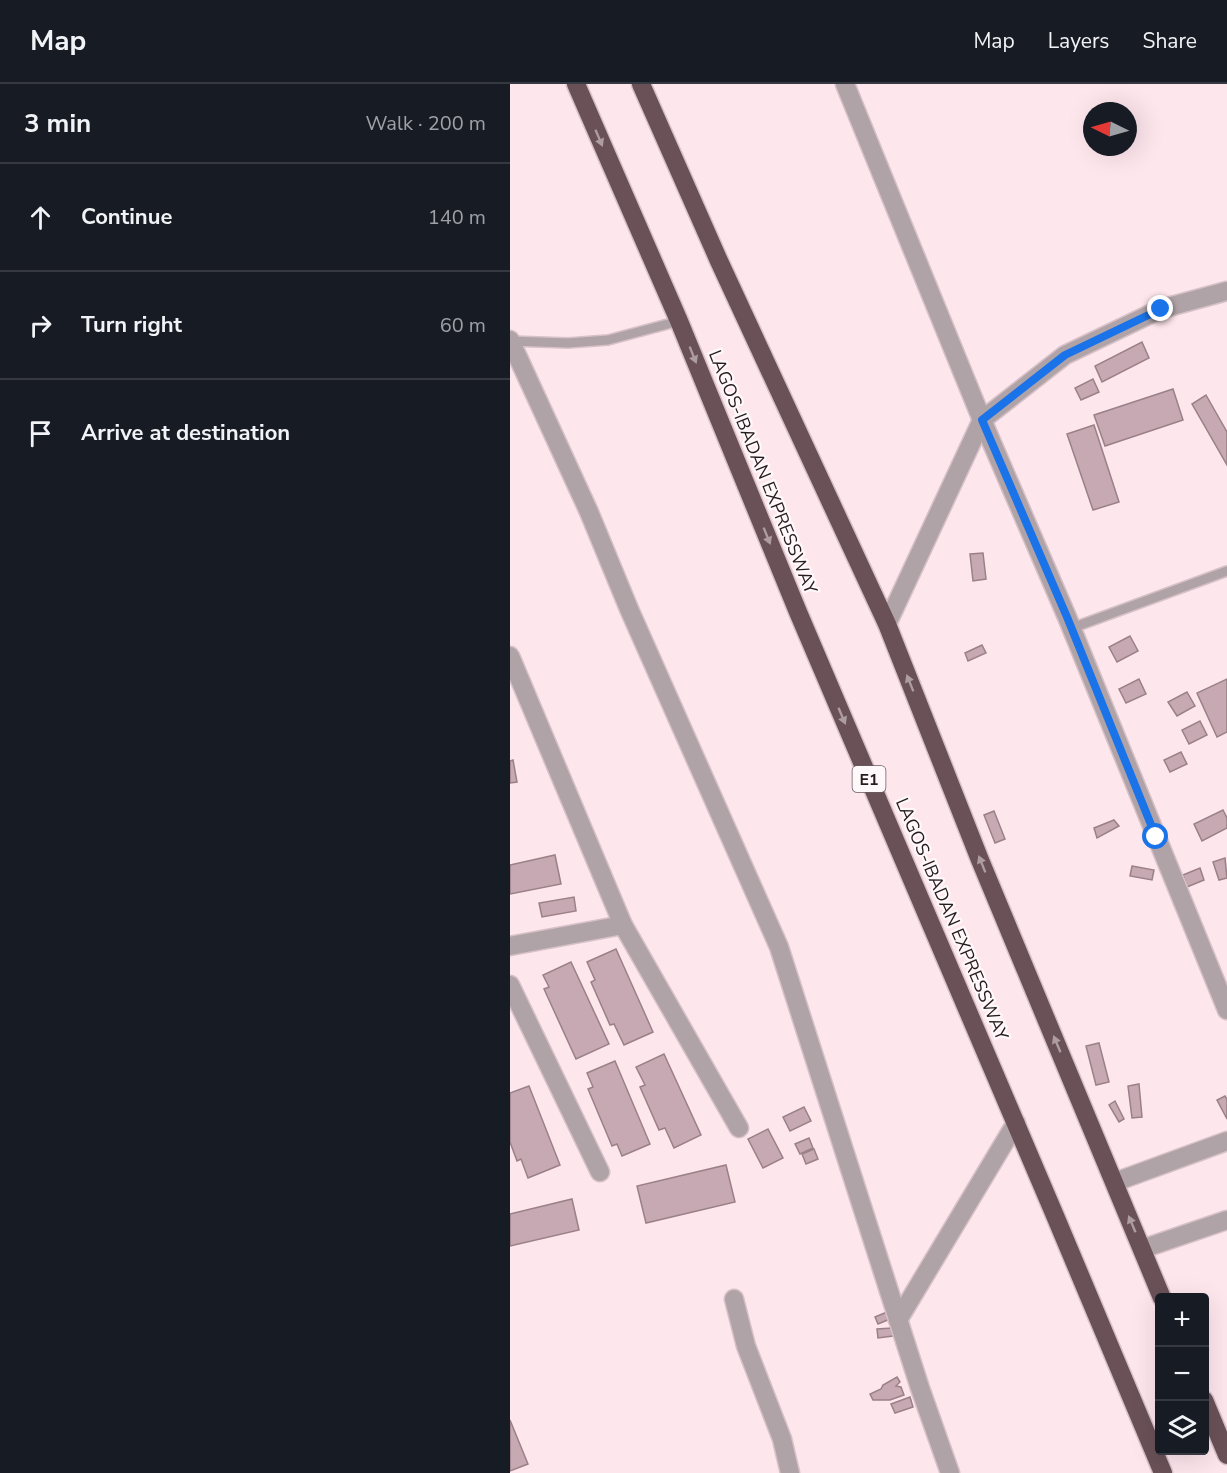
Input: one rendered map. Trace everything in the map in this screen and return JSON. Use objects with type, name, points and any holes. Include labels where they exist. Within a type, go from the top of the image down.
[{"type":"highway","name":"LAGOS-IBADAN EXPRESSWAY","points":[[576,84],[679,321],[798,612],[1163,1473]]},
{"type":"highway","points":[[641,84],[724,272],[886,624],[980,860],[1160,1293]]},
{"type":"highway","points":[[1204,1401],[1227,1455]]},
{"type":"street","points":[[845,84],[982,420],[1072,628],[1227,1010]]},
{"type":"street","points":[[886,624],[982,420],[1065,355],[1161,309],[1227,291]]},
{"type":"street","points":[[510,341],[589,512],[629,609],[779,946],[898,1320],[950,1473]]},
{"type":"street","points":[[510,656],[623,925],[739,1128]]},
{"type":"street","points":[[510,946],[623,925]]},
{"type":"street","points":[[510,985],[600,1172]]},
{"type":"street","points":[[898,1320],[1016,1123]]},
{"type":"street","points":[[1114,1182],[1227,1141]]},
{"type":"street","points":[[1142,1249],[1227,1220]]},
{"type":"street","points":[[734,1299],[746,1346],[782,1439],[790,1473]]},
{"type":"lane","points":[[510,341],[568,343],[608,340],[679,321]]},
{"type":"lane","points":[[1072,628],[1227,571]]},
{"type":"building","points":[[1142,342],[1149,358],[1102,382],[1095,366]]},
{"type":"building","points":[[1093,379],[1099,392],[1081,400],[1075,388]]},
{"type":"building","points":[[1173,389],[1183,420],[1105,446],[1094,415]]},
{"type":"building","points":[[1206,395],[1227,432],[1227,465],[1192,404]]},
{"type":"building","points":[[1094,425],[1119,502],[1093,510],[1067,434]]},
{"type":"building","points":[[983,553],[986,579],[973,581],[970,554]]},
{"type":"building","points":[[1130,636],[1138,651],[1117,662],[1109,647]]},
{"type":"building","points":[[982,645],[986,653],[968,661],[965,653]]},
{"type":"building","points":[[1139,679],[1146,694],[1126,703],[1119,689]]},
{"type":"building","points":[[1227,679],[1227,732],[1217,737],[1197,693]]},
{"type":"building","points":[[1187,692],[1195,706],[1177,716],[1168,702]]},
{"type":"building","points":[[1200,721],[1207,735],[1189,744],[1182,730]]},
{"type":"building","points":[[1181,752],[1187,764],[1170,772],[1164,760]]},
{"type":"building","points":[[513,760],[517,782],[510,783],[510,761]]},
{"type":"building","points":[[1223,810],[1227,818],[1227,828],[1202,841],[1194,824]]},
{"type":"building","points":[[994,811],[1005,839],[995,843],[984,815]]},
{"type":"building","points":[[1114,820],[1119,826],[1097,838],[1094,828]]},
{"type":"building","points":[[555,855],[561,884],[510,894],[510,865]]},
{"type":"building","points":[[1225,858],[1227,878],[1219,880],[1213,862]]},
{"type":"building","points":[[1132,866],[1154,870],[1152,880],[1130,876]]},
{"type":"building","points":[[1200,868],[1204,880],[1187,887],[1183,875]]},
{"type":"building","points":[[574,897],[576,911],[542,917],[539,903]]},
{"type":"building","points":[[616,949],[653,1032],[624,1045],[614,1024],[610,1025],[591,982],[595,980],[587,962]]},
{"type":"building","points":[[571,962],[609,1044],[576,1059],[544,989],[549,987],[543,975]]},
{"type":"building","points":[[1099,1043],[1109,1082],[1096,1085],[1086,1046]]},
{"type":"building","points":[[664,1054],[701,1135],[674,1148],[665,1128],[659,1130],[640,1087],[645,1085],[636,1067]]},
{"type":"building","points":[[615,1061],[650,1144],[622,1156],[617,1144],[612,1146],[588,1089],[593,1087],[587,1073]]},
{"type":"building","points":[[1139,1084],[1142,1117],[1132,1118],[1128,1086]]},
{"type":"building","points":[[529,1086],[560,1165],[528,1178],[521,1159],[517,1161],[510,1142],[510,1093]]},
{"type":"building","points":[[1225,1096],[1227,1099],[1227,1119],[1217,1100]]},
{"type":"building","points":[[1115,1101],[1124,1119],[1119,1122],[1109,1105]]},
{"type":"building","points":[[804,1107],[811,1121],[790,1131],[783,1117]]},
{"type":"building","points":[[768,1129],[783,1158],[763,1168],[748,1139]]},
{"type":"building","points":[[809,1138],[813,1148],[800,1154],[795,1144]]},
{"type":"building","points":[[814,1149],[818,1159],[806,1164],[802,1154]]},
{"type":"building","points":[[726,1165],[735,1202],[646,1223],[637,1186]]},
{"type":"building","points":[[572,1199],[579,1230],[510,1246],[510,1214]]},
{"type":"building","points":[[887,1312],[890,1319],[878,1324],[875,1317]]},
{"type":"building","points":[[892,1328],[893,1336],[878,1338],[877,1329]]},
{"type":"building","points":[[897,1377],[900,1382],[896,1386],[901,1387],[904,1395],[890,1400],[873,1400],[870,1394]]},
{"type":"building","points":[[910,1397],[913,1407],[895,1413],[891,1404]]},
{"type":"building","points":[[510,1420],[528,1464],[510,1471]]},
{"type":"route","points":[[1156,837],[1067,617],[982,420],[1065,355],[1161,309]]}]
